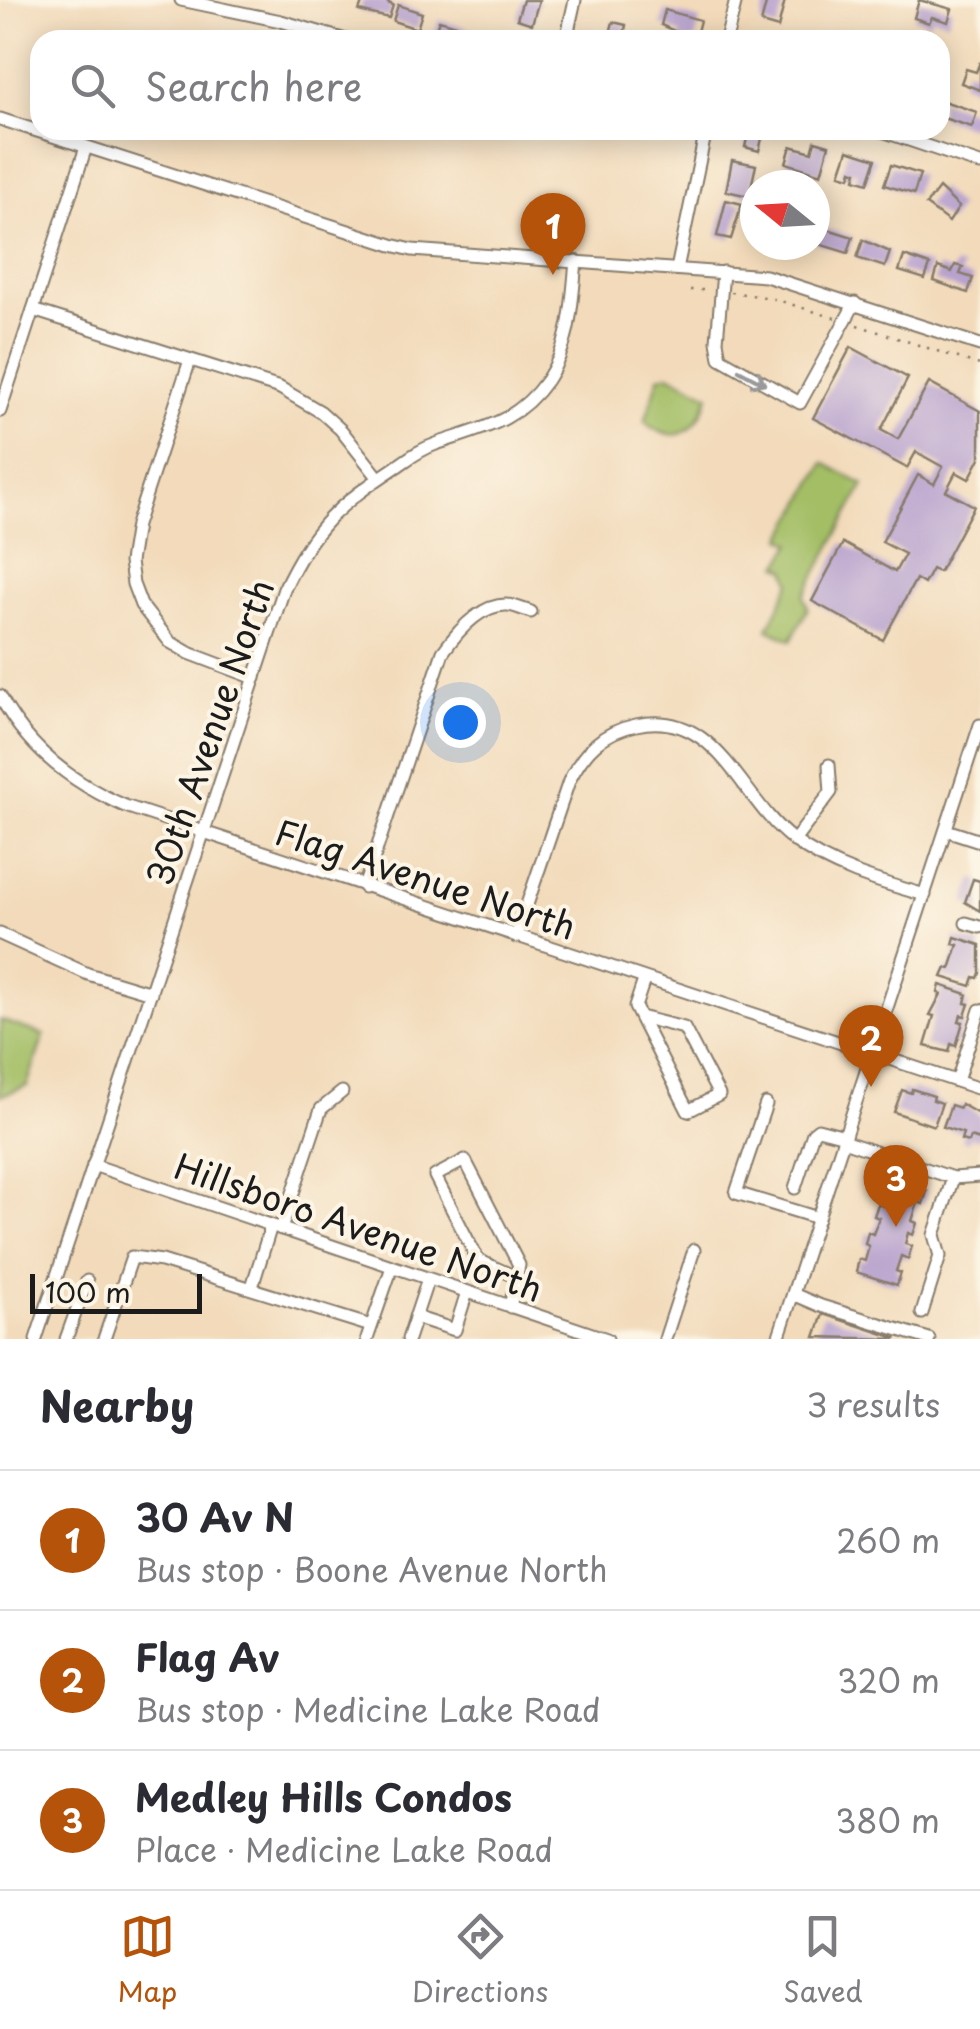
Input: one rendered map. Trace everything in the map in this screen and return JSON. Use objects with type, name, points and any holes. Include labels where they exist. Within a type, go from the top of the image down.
[{"type":"street","points":[[181,0],[220,4],[312,30]]},
{"type":"street","points":[[568,30],[576,0]]},
{"type":"street","points":[[728,30],[736,0]]},
{"type":"street","points":[[0,120],[30,129]]},
{"type":"street","points":[[64,140],[392,246],[766,276],[980,345]]},
{"type":"street","points":[[677,269],[704,140]]},
{"type":"street","points":[[909,140],[980,164]]},
{"type":"street","points":[[0,411],[86,147]]},
{"type":"street","name":"30th Avenue North","points":[[36,1339],[284,589],[299,558],[339,507],[378,478],[437,444],[487,430],[531,399],[548,379],[560,354],[573,304],[576,261]]},
{"type":"street","points":[[723,272],[720,358],[800,403],[855,303]]},
{"type":"street","points":[[32,310],[280,388],[341,430],[378,478]]},
{"type":"street","points":[[190,360],[136,525],[130,562],[133,584],[141,605],[170,642],[189,654],[255,678]]},
{"type":"street","points":[[364,887],[444,652],[470,621],[492,608],[508,604],[531,612]]},
{"type":"street","name":"Flag Avenue North","points":[[0,696],[22,732],[70,777],[124,806],[980,1088]]},
{"type":"street","points":[[516,937],[569,781],[580,760],[608,733],[646,723],[664,723],[695,732],[726,759],[761,811],[794,841],[827,861],[925,895]]},
{"type":"street","points":[[778,1339],[980,725]]},
{"type":"street","points":[[794,841],[831,792],[829,765]]},
{"type":"street","points":[[946,830],[980,841]]},
{"type":"street","points":[[966,923],[980,927]]},
{"type":"street","points":[[0,934],[88,974],[151,993]]},
{"type":"street","points":[[640,1017],[684,1028],[720,1095],[688,1111],[640,1017],[635,1007],[644,980]]},
{"type":"street","points":[[957,1081],[980,1010]]},
{"type":"street","points":[[252,1287],[320,1109],[342,1092]]},
{"type":"street","points":[[766,1104],[736,1193],[818,1218]]},
{"type":"street","points":[[795,1188],[813,1134],[818,1130],[953,1178],[980,1176]]},
{"type":"street","points":[[510,1307],[518,1278],[519,1265],[465,1160],[435,1176],[478,1260],[518,1278]]},
{"type":"street","name":"Hillsboro Avenue North","points":[[93,1165],[607,1339]]},
{"type":"street","points":[[922,1313],[940,1256],[934,1235],[953,1178]]},
{"type":"street","points":[[665,1339],[694,1250]]},
{"type":"street","points":[[104,1339],[132,1256],[162,1260],[252,1287],[369,1333],[392,1267]]},
{"type":"street","points":[[408,1339],[428,1279]]},
{"type":"street","points":[[66,1339],[87,1281]]},
{"type":"street","points":[[415,1318],[453,1334],[467,1292]]},
{"type":"street","points":[[793,1294],[929,1339]]},
{"type":"green space","points":[[669,374],[709,395],[699,418],[676,435],[656,430],[645,422],[659,377]]},
{"type":"green space","points":[[824,463],[864,485],[804,596],[808,608],[791,640],[768,629],[791,582],[786,569],[779,566],[792,543],[783,538]]},
{"type":"green space","points":[[0,1020],[44,1035],[27,1086],[0,1096]]},
{"type":"building","points":[[363,0],[389,0],[393,5],[389,18],[359,11]]},
{"type":"building","points":[[523,0],[539,0],[532,24],[517,19]]},
{"type":"building","points":[[767,0],[785,0],[778,28],[761,23]]},
{"type":"building","points":[[919,0],[952,9],[948,22],[932,17],[929,23],[914,18]]},
{"type":"building","points":[[398,5],[422,13],[417,29],[393,21]]},
{"type":"building","points":[[665,10],[700,20],[698,30],[672,30],[661,25]]},
{"type":"building","points":[[439,20],[474,30],[435,30]]},
{"type":"building","points":[[613,22],[626,25],[625,30],[611,30]]},
{"type":"building","points":[[980,62],[980,90],[961,83],[966,69],[976,72]]},
{"type":"building","points":[[950,103],[977,112],[972,127],[950,120]]},
{"type":"building","points":[[747,140],[762,140],[759,151],[745,147]]},
{"type":"building","points":[[815,141],[829,145],[822,170],[786,163],[791,146],[812,152]]},
{"type":"building","points":[[848,150],[876,159],[868,183],[855,179],[857,172],[852,170],[850,177],[840,174]]},
{"type":"building","points":[[732,160],[756,165],[755,170],[740,170],[740,194],[726,191]]},
{"type":"building","points":[[891,165],[920,174],[914,194],[884,185]]},
{"type":"building","points":[[939,188],[959,207],[949,222],[926,205]]},
{"type":"building","points":[[726,200],[740,204],[731,239],[717,236]]},
{"type":"building","points":[[830,230],[853,237],[848,253],[830,248]]},
{"type":"building","points":[[863,240],[890,252],[885,267],[857,258]]},
{"type":"building","points":[[904,256],[930,265],[925,279],[899,271]]},
{"type":"building","points":[[955,265],[963,267],[960,274],[973,278],[968,293],[934,281],[938,267],[952,272]]},
{"type":"building","points":[[851,347],[908,378],[881,430],[898,439],[929,383],[980,411],[980,458],[969,479],[956,472],[946,491],[974,506],[939,572],[932,569],[924,584],[916,579],[883,640],[812,601],[843,543],[895,572],[905,554],[882,542],[918,475],[934,484],[943,467],[916,452],[907,468],[813,418]]},
{"type":"building","points":[[973,879],[980,881],[980,911],[965,902]]},
{"type":"building","points":[[955,937],[980,945],[980,973],[971,986],[942,977],[946,968],[950,969],[958,945],[953,944]]},
{"type":"building","points":[[940,985],[967,994],[965,1003],[969,1004],[959,1021],[963,1022],[956,1046],[951,1044],[949,1052],[925,1046],[934,1016],[930,1015],[941,994]]},
{"type":"building","points":[[912,1089],[942,1103],[934,1126],[894,1112],[902,1090],[911,1093]]},
{"type":"building","points":[[961,1104],[980,1115],[980,1140],[961,1140],[963,1133],[943,1127],[951,1105],[960,1108]]},
{"type":"building","points":[[886,1178],[927,1191],[923,1204],[918,1202],[912,1221],[917,1223],[913,1235],[908,1233],[905,1244],[912,1246],[908,1259],[901,1256],[897,1285],[856,1272],[859,1259],[865,1261],[868,1232],[873,1234],[879,1218],[874,1216],[878,1204],[883,1206]]},
{"type":"building","points":[[823,1314],[896,1338],[815,1337]]},
{"type":"place","name":"30 Av N","points":[[553,275]]},
{"type":"place","name":"Flag Av","points":[[871,1087]]},
{"type":"place","name":"Medley Hills Condos","points":[[896,1227]]}]
